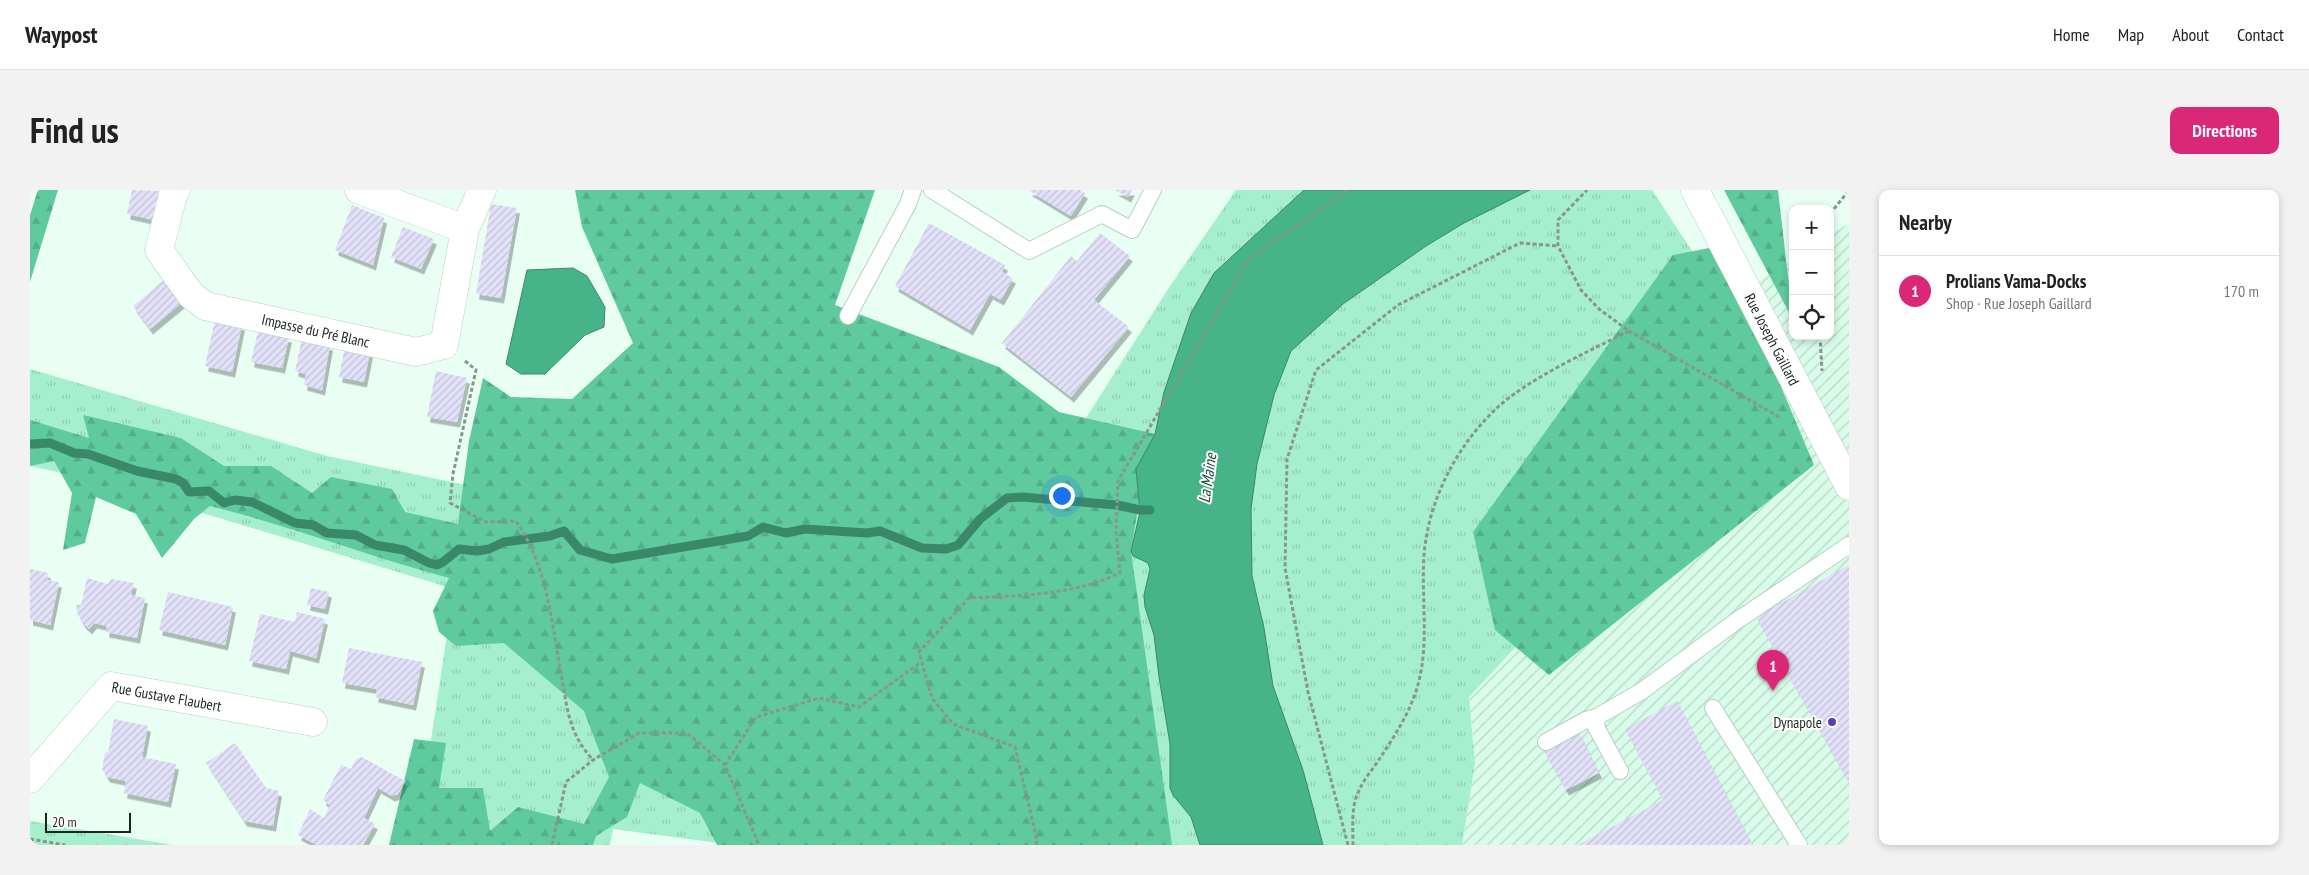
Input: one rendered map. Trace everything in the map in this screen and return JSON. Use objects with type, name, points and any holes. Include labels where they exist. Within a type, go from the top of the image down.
[{"type":"street","name":"Impasse du Pré Blanc","points":[[176,190],[173,195],[159,250],[191,295],[205,306],[416,352],[444,344]]},
{"type":"street","points":[[359,190],[465,229]]},
{"type":"street","points":[[444,344],[465,229],[482,190]]},
{"type":"street","name":"Rue Joseph Gaillard","points":[[1695,190],[1848,481]]},
{"type":"street","name":"Rue Gustave Flaubert","points":[[30,779],[111,686],[314,722]]},
{"type":"lane","points":[[848,316],[908,204],[913,190]]},
{"type":"lane","points":[[932,190],[1030,251],[1102,214],[1132,230],[1153,190]]},
{"type":"lane","points":[[1546,742],[1586,720],[1597,718],[1642,691],[1735,622],[1849,545]]},
{"type":"lane","points":[[1713,708],[1799,845]]},
{"type":"lane","points":[[1597,718],[1596,727],[1620,771]]},
{"type":"path","points":[[1036,845],[1037,840],[1016,748],[952,724],[932,698],[919,652],[969,598],[1025,596],[1099,583],[1120,573],[1116,531],[1118,481],[1248,260],[1348,190]]},
{"type":"path","points":[[1587,190],[1558,220],[1558,246],[1581,290],[1599,309],[1629,331],[1784,420]]},
{"type":"path","points":[[1834,209],[1849,190]]},
{"type":"path","points":[[1348,845],[1308,692],[1285,568],[1287,459],[1316,370],[1398,305],[1520,243],[1558,246]]},
{"type":"path","points":[[1353,845],[1353,824],[1357,794],[1400,724],[1417,690],[1423,664],[1424,558],[1428,524],[1437,497],[1451,468],[1480,427],[1499,407],[1538,380],[1629,331]]},
{"type":"path","points":[[444,344],[476,370],[453,474],[450,503],[486,522],[516,521],[523,531],[543,580],[569,718],[579,744],[593,760]]},
{"type":"path","points":[[725,764],[756,717],[819,698],[859,707],[921,662]]},
{"type":"path","points":[[552,845],[566,782],[593,760],[639,733],[687,733],[725,764],[759,845]]},
{"type":"path","points":[[30,839],[65,845]]},
{"type":"shaded area","points":[[1849,223],[1849,845],[1462,845],[1475,764],[1469,697],[1683,466],[1748,288],[1789,262],[1789,340],[1834,340],[1834,232]]},
{"type":"green space","points":[[38,190],[58,190],[30,282],[30,215]]},
{"type":"green space","points":[[575,190],[875,190],[835,305],[999,367],[1059,412],[1155,434],[1136,469],[1139,502],[1131,551],[1172,845],[717,845],[700,813],[640,783],[627,817],[596,836],[593,845],[389,845],[414,739],[446,743],[439,788],[483,788],[490,831],[518,807],[584,824],[609,777],[584,711],[504,643],[456,646],[439,632],[433,611],[449,578],[210,506],[194,519],[162,558],[136,514],[96,497],[85,543],[63,550],[72,493],[54,461],[30,466],[30,420],[89,438],[83,415],[181,438],[224,466],[271,466],[312,493],[331,477],[392,489],[405,512],[458,524],[469,441],[483,378],[511,397],[572,399],[633,343],[582,227]]},
{"type":"green space","points":[[1236,190],[1652,190],[1742,327],[1684,466],[1469,697],[1475,764],[1462,845],[734,845],[613,829],[610,845],[415,845],[454,589],[90,479],[30,466],[30,369],[327,456],[476,487],[1084,421],[1170,286]]},
{"type":"green space","points":[[1724,190],[1778,190],[1789,285],[1789,312]]},
{"type":"green space","points":[[1709,248],[1765,349],[1814,465],[1549,675],[1495,630],[1473,532],[1673,255]]},
{"type":"green space","points":[[30,821],[173,845],[30,845]]},
{"type":"water","name":"La Maine","points":[[1304,190],[1530,190],[1464,223],[1426,246],[1343,304],[1291,351],[1274,395],[1257,464],[1251,509],[1252,576],[1264,628],[1273,686],[1303,770],[1323,845],[1200,845],[1191,817],[1173,795],[1170,788],[1170,744],[1154,635],[1145,607],[1144,595],[1150,569],[1148,563],[1133,556],[1131,551],[1140,512],[1136,469],[1155,434],[1164,392],[1191,313],[1214,273]]},
{"type":"water","points":[[573,268],[587,276],[605,307],[604,327],[585,335],[545,374],[521,374],[506,364],[527,270]]},
{"type":"building","points":[[132,190],[160,191],[154,220],[127,214]]},
{"type":"building","points":[[1028,190],[1080,190],[1085,193],[1071,216]]},
{"type":"building","points":[[1115,190],[1132,190],[1128,197]]},
{"type":"building","points":[[491,204],[517,208],[501,298],[476,294]]},
{"type":"building","points":[[352,205],[384,218],[373,265],[335,250]]},
{"type":"building","points":[[929,223],[1005,265],[1002,272],[1013,278],[1001,300],[990,294],[970,330],[895,286]]},
{"type":"building","points":[[403,227],[434,239],[421,269],[391,257]]},
{"type":"building","points":[[1100,233],[1130,256],[1094,300],[1129,327],[1071,397],[1002,343],[1071,256],[1077,261]]},
{"type":"building","points":[[166,278],[185,300],[150,329],[133,306]]},
{"type":"building","points":[[215,319],[242,325],[232,372],[205,366]]},
{"type":"building","points":[[258,331],[289,337],[282,368],[251,362]]},
{"type":"building","points":[[302,338],[330,345],[322,390],[304,385],[306,374],[295,371]]},
{"type":"building","points":[[345,347],[370,352],[364,382],[339,377]]},
{"type":"building","points":[[436,371],[467,378],[457,422],[427,417]]},
{"type":"building","name":"Dynapole","points":[[1849,565],[1849,783],[1756,617]]},
{"type":"building","points":[[30,569],[48,573],[47,580],[59,582],[50,625],[30,620]]},
{"type":"building","points":[[87,578],[108,584],[111,579],[134,583],[131,595],[145,598],[137,638],[106,632],[107,626],[94,623],[89,629],[83,623],[78,615],[76,604],[81,605]]},
{"type":"building","points":[[311,588],[329,592],[325,609],[307,605]]},
{"type":"building","points":[[168,592],[233,607],[225,645],[159,630]]},
{"type":"building","points":[[297,612],[325,619],[316,658],[290,651],[286,669],[249,661],[260,614],[295,622]]},
{"type":"building","points":[[349,648],[422,662],[413,705],[375,697],[377,689],[342,683]]},
{"type":"building","points":[[1677,701],[1753,845],[1578,845],[1663,800],[1625,729]]},
{"type":"building","points":[[114,719],[148,726],[142,757],[176,764],[168,802],[124,793],[126,781],[107,777],[102,769],[105,753],[108,752]]},
{"type":"building","points":[[1579,732],[1599,773],[1566,790],[1544,751]]},
{"type":"building","points":[[235,743],[266,788],[279,791],[273,826],[244,821],[206,763]]},
{"type":"building","points":[[362,757],[405,781],[398,794],[392,796],[378,788],[364,818],[375,824],[363,845],[317,845],[298,835],[310,809],[324,818],[330,805],[323,800],[341,765],[351,769],[356,759]]},
{"type":"waterway","points":[[30,444],[50,443],[74,453],[88,454],[137,471],[176,479],[183,483],[189,492],[209,491],[224,503],[235,500],[252,502],[295,523],[313,525],[327,533],[356,535],[375,545],[404,550],[437,565],[459,549],[477,551],[489,549],[504,542],[550,536],[564,531],[580,550],[612,559],[748,536],[763,527],[786,533],[805,529],[867,533],[880,531],[922,548],[946,549],[958,545],[980,519],[1007,498],[1022,497],[1117,505],[1150,510]]},
{"type":"place","name":"Prolians Vama-Docks","points":[[1773,691]]},
{"type":"place","name":"Dynapole","points":[[1832,722]]}]
